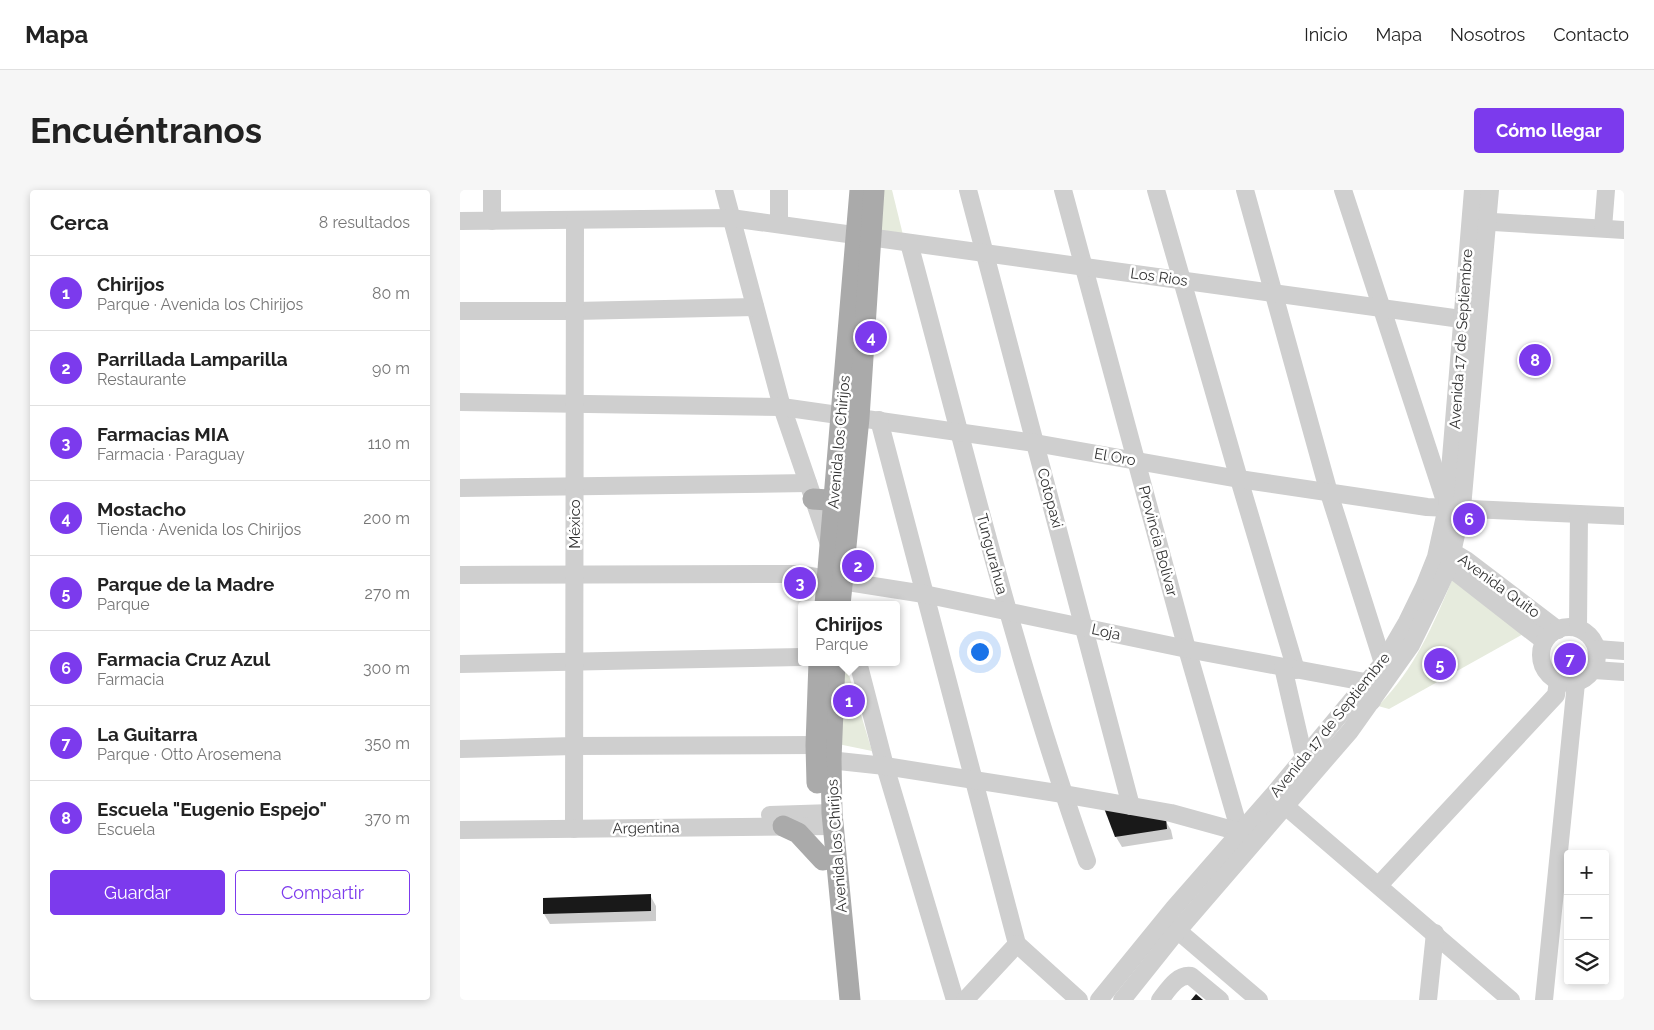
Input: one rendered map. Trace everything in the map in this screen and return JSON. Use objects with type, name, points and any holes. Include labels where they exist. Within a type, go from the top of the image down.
[{"type":"main road","name":"Avenida los Chirijos","points":[[837,595],[860,418],[864,237],[860,190]]},
{"type":"main road","name":"Avenida los Chirijos","points":[[864,237],[874,190]]},
{"type":"main road","name":"Avenida los Chirijos","points":[[837,595],[830,548],[835,494],[860,418]]},
{"type":"main road","points":[[810,491],[828,500],[835,494]]},
{"type":"main road","name":"Avenida los Chirijos","points":[[819,666],[821,754],[826,820],[850,1000]]},
{"type":"main road","name":"Avenida los Chirijos","points":[[821,754],[834,666]]},
{"type":"main road","name":"Avenida los Chirijos","points":[[826,820],[822,860],[836,1000]]},
{"type":"main road","points":[[782,826],[798,833],[809,843],[822,860]]},
{"type":"street","points":[[492,190],[492,221]]},
{"type":"street","points":[[724,190],[782,407],[830,548]]},
{"type":"street","points":[[779,190],[779,224]]},
{"type":"street","name":"Cotopaxi","points":[[968,190],[1086,628],[1131,806]]},
{"type":"street","name":"Provincia Bolivar","points":[[1063,190],[1187,649],[1240,832]]},
{"type":"street","points":[[1156,190],[1238,479],[1289,669],[1304,758]]},
{"type":"street","points":[[1245,190],[1329,492],[1383,663]]},
{"type":"street","points":[[1343,190],[1380,308],[1455,507]]},
{"type":"street","name":"Avenida 17 de Septiembre","points":[[1099,1000],[1164,920],[1240,832],[1279,801],[1350,731],[1411,645],[1444,555],[1455,507],[1479,221],[1473,190]]},
{"type":"street","name":"Avenida 17 de Septiembre","points":[[1455,507],[1462,319],[1479,221],[1490,190]]},
{"type":"street","points":[[1603,228],[1606,190]]},
{"type":"street","name":"Los Rios","points":[[460,221],[731,218],[1462,319]]},
{"type":"street","name":"México","points":[[574,824],[575,220]]},
{"type":"street","points":[[1479,221],[1624,230]]},
{"type":"street","name":"Tungurahua","points":[[909,243],[1008,612],[1063,794],[1087,861]]},
{"type":"street","points":[[460,310],[575,311],[755,307]]},
{"type":"street","name":"El Oro","points":[[460,402],[575,402],[782,407],[1035,443],[1238,479],[1428,507],[1624,516]]},
{"type":"street","points":[[860,418],[924,594],[1016,944],[1079,1000]]},
{"type":"street","points":[[460,488],[575,487],[810,491]]},
{"type":"street","points":[[1578,628],[1579,514]]},
{"type":"street","name":"Avenida 17 de Septiembre","points":[[1122,1000],[1279,801],[1304,758],[1365,682],[1383,663],[1444,555]]},
{"type":"street","name":"Avenida Quito","points":[[1444,555],[1558,630]]},
{"type":"street","name":"Avenida Quito","points":[[1444,555],[1544,642]]},
{"type":"street","name":"Loja","points":[[460,574],[797,574],[837,595],[924,594],[1187,649],[1365,682]]},
{"type":"street","points":[[1578,628],[1588,634],[1597,649],[1597,663],[1594,670],[1586,678],[1576,683],[1558,681],[1544,669],[1541,650],[1544,642],[1558,630],[1578,628]]},
{"type":"street","points":[[1597,649],[1624,651]]},
{"type":"street","points":[[460,664],[798,657]]},
{"type":"street","points":[[859,666],[885,766],[955,1000]]},
{"type":"street","points":[[1594,670],[1624,672]]},
{"type":"street","points":[[1379,885],[1556,694],[1558,681]]},
{"type":"street","points":[[1365,682],[1372,700]]},
{"type":"street","points":[[1544,1000],[1576,683]]},
{"type":"street","points":[[460,749],[574,746],[821,754],[1171,813],[1240,832]]},
{"type":"street","points":[[1279,801],[1511,1000]]},
{"type":"street","name":"Argentina","points":[[460,820],[574,824],[782,826],[826,820]]},
{"type":"street","name":"Argentina","points":[[460,830],[574,824],[826,820]]},
{"type":"street","points":[[1164,920],[1259,1000]]},
{"type":"street","points":[[1428,1000],[1435,933]]},
{"type":"street","points":[[965,1000],[1016,944]]},
{"type":"street","points":[[1160,1000],[1180,977],[1186,975],[1191,976],[1220,1000]]},
{"type":"shaded area","points":[[881,190],[892,190],[903,235],[878,230]]},
{"type":"shaded area","points":[[1453,578],[1525,633],[1389,709],[1378,706],[1403,677],[1413,662]]},
{"type":"shaded area","points":[[1570,645],[1579,648],[1582,657],[1579,666],[1570,669],[1561,666],[1558,657],[1561,648]]},
{"type":"shaded area","points":[[845,666],[846,666],[872,751],[838,744]]},
{"type":"building","points":[[1104,808],[1166,818],[1167,829],[1115,837]]},
{"type":"building","points":[[651,894],[651,911],[543,914],[543,898]]},
{"type":"building","points":[[1196,994],[1203,1000],[1191,1000]]},
{"type":"place","name":"Mostacho","points":[[871,337]]},
{"type":"place","name":"Escuela \"Eugenio Espejo\"","points":[[1535,360]]},
{"type":"place","name":"Farmacia Cruz Azul","points":[[1469,519]]},
{"type":"place","name":"Parrillada Lamparilla","points":[[858,566]]},
{"type":"place","name":"Farmacias MIA","points":[[800,583]]},
{"type":"place","name":"La Guitarra","points":[[1570,659]]},
{"type":"place","name":"Parque de la Madre","points":[[1440,664]]},
{"type":"place","name":"Chirijos","points":[[849,701]]}]
